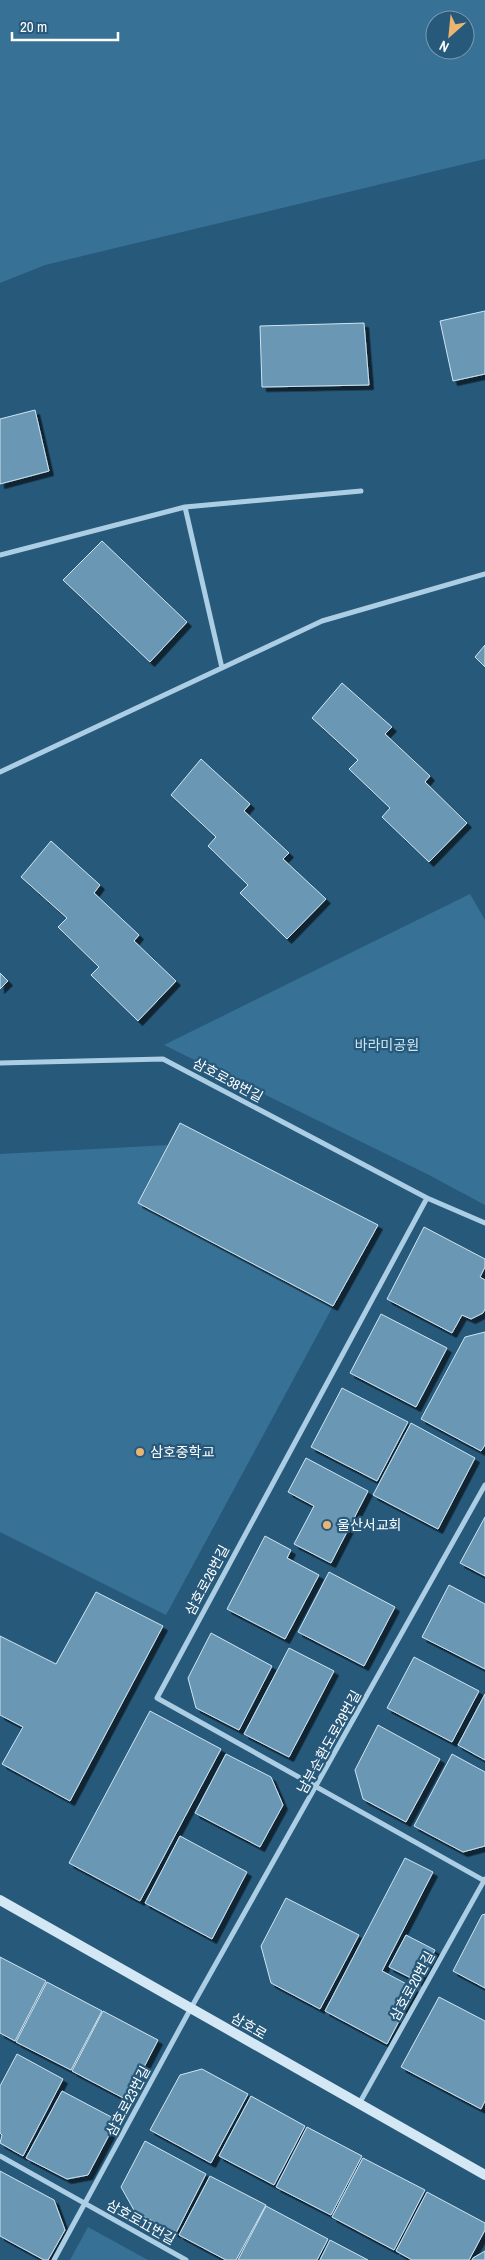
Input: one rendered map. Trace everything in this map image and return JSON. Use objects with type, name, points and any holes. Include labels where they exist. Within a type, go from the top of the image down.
[{"type":"main road","name":"삼호로","points":[[0,1900],[485,2176]]},
{"type":"street","points":[[0,555],[185,507],[361,491]]},
{"type":"street","points":[[185,507],[222,668]]},
{"type":"street","points":[[0,772],[322,621],[485,574]]},
{"type":"street","name":"삼호로38번길","points":[[0,1063],[163,1059],[427,1198]]},
{"type":"street","points":[[427,1198],[485,1223]]},
{"type":"street","name":"삼호로26번길","points":[[427,1198],[156,1698],[485,1880]]},
{"type":"street","name":"남부순환도로29번길","points":[[190,2008],[317,1786],[485,1485]]},
{"type":"street","name":"삼호로20번길","points":[[359,2104],[485,1880]]},
{"type":"street","name":"삼호로23번길","points":[[54,2260],[190,2008]]},
{"type":"street","points":[[0,2156],[85,2204]]},
{"type":"street","name":"삼호로11번길","points":[[85,2204],[186,2260]]},
{"type":"green space","points":[[0,0],[485,0],[485,159],[45,265],[0,283]]},
{"type":"green space","name":"바라미공원","points":[[470,894],[485,920],[485,1205],[427,1174],[164,1045]]},
{"type":"green space","points":[[169,1145],[138,1203],[333,1306],[166,1615],[0,1532],[0,1154]]},
{"type":"green space","points":[[88,2227],[148,2260],[70,2260]]},
{"type":"building","points":[[485,311],[485,374],[453,381],[440,321]]},
{"type":"building","points":[[364,323],[369,385],[262,387],[260,326]]},
{"type":"building","points":[[35,410],[49,471],[0,484],[0,419]]},
{"type":"building","points":[[102,541],[187,622],[150,662],[63,580]]},
{"type":"building","points":[[485,645],[485,667],[475,657]]},
{"type":"building","points":[[342,683],[392,727],[385,734],[430,776],[425,782],[467,823],[429,862],[382,817],[390,808],[349,769],[358,760],[312,718]]},
{"type":"building","points":[[201,759],[250,804],[244,811],[289,853],[283,859],[326,899],[287,939],[240,893],[248,885],[208,846],[216,837],[171,795]]},
{"type":"building","points":[[51,841],[100,885],[94,893],[139,935],[134,941],[176,981],[138,1021],[91,975],[99,967],[58,927],[67,918],[21,877]]},
{"type":"building","points":[[0,973],[8,981],[0,989]]},
{"type":"building","points":[[180,1123],[378,1225],[333,1306],[138,1203]]},
{"type":"building","points":[[424,1227],[485,1259],[485,1267],[480,1277],[485,1280],[485,1309],[483,1313],[471,1319],[462,1315],[452,1333],[387,1299]]},
{"type":"building","points":[[381,1314],[447,1348],[416,1407],[350,1373]]},
{"type":"building","points":[[485,1332],[485,1445],[481,1451],[421,1419],[465,1337]]},
{"type":"building","points":[[342,1388],[408,1422],[377,1481],[311,1447]]},
{"type":"building","points":[[411,1423],[475,1458],[438,1529],[373,1495]]},
{"type":"building","name":"울산서교회","points":[[306,1458],[368,1491],[331,1563],[294,1544],[314,1506],[288,1492]]},
{"type":"building","points":[[485,1517],[485,1576],[460,1563]]},
{"type":"building","points":[[265,1536],[291,1550],[287,1558],[319,1575],[285,1639],[227,1609]]},
{"type":"building","points":[[329,1572],[395,1607],[364,1666],[298,1632]]},
{"type":"building","points":[[449,1585],[485,1604],[485,1669],[422,1637]]},
{"type":"building","points":[[96,1592],[163,1626],[70,1801],[2,1764],[23,1727],[0,1715],[0,1636],[56,1664]]},
{"type":"building","points":[[211,1633],[272,1666],[239,1730],[196,1708],[188,1678]]},
{"type":"building","points":[[289,1648],[334,1671],[289,1757],[244,1734]]},
{"type":"building","points":[[414,1657],[479,1691],[452,1742],[387,1708]]},
{"type":"building","points":[[485,1694],[485,1760],[458,1745]]},
{"type":"building","points":[[150,1711],[221,1749],[140,1901],[69,1863]]},
{"type":"building","points":[[378,1725],[440,1759],[406,1822],[363,1799],[355,1770]]},
{"type":"building","points":[[226,1754],[271,1777],[283,1805],[260,1847],[195,1813]]},
{"type":"building","points":[[452,1754],[485,1772],[485,1846],[463,1852],[414,1826]]},
{"type":"building","points":[[180,1836],[247,1872],[212,1939],[145,1903]]},
{"type":"building","points":[[405,1858],[433,1872],[382,1971],[416,1989],[387,2044],[325,2011]]},
{"type":"building","points":[[286,1898],[359,1935],[320,2009],[271,1983],[261,1946]]},
{"type":"building","points":[[485,1914],[485,1988],[453,1971],[482,1915]]},
{"type":"building","points":[[406,1935],[435,1950],[419,1982],[389,1967]]},
{"type":"building","points":[[0,1957],[46,1981],[15,2041],[0,2033]]},
{"type":"building","points":[[47,1982],[102,2011],[71,2070],[16,2042]]},
{"type":"building","points":[[439,1997],[485,2021],[485,2101],[481,2109],[401,2067]]},
{"type":"building","points":[[103,2011],[158,2040],[127,2100],[72,2071]]},
{"type":"building","points":[[17,2054],[63,2079],[23,2156],[0,2143],[2,2135],[0,2133],[0,2086]]},
{"type":"building","points":[[202,2069],[248,2094],[211,2163],[150,2130],[180,2075]]},
{"type":"building","points":[[62,2091],[117,2120],[88,2175],[67,2179],[26,2158]]},
{"type":"building","points":[[251,2096],[305,2126],[274,2185],[219,2156]]},
{"type":"building","points":[[307,2127],[362,2156],[331,2215],[276,2187]]},
{"type":"building","points":[[145,2141],[206,2174],[176,2233],[135,2212],[121,2187]]},
{"type":"building","points":[[363,2158],[425,2190],[394,2250],[332,2217]]},
{"type":"building","points":[[0,2171],[54,2200],[65,2230],[48,2260],[44,2260],[0,2236]]},
{"type":"building","points":[[210,2176],[266,2205],[236,2260],[226,2260],[179,2235]]},
{"type":"building","points":[[427,2192],[485,2223],[485,2230],[469,2260],[412,2260],[396,2251]]},
{"type":"building","points":[[266,2206],[328,2239],[317,2260],[238,2260]]},
{"type":"building","points":[[330,2240],[368,2260],[320,2260]]},
{"type":"building","points":[[485,2251],[485,2260],[472,2260],[473,2258]]},
{"type":"place","name":"삼호중학교","points":[[140,1452]]},
{"type":"place","name":"울산서교회","points":[[327,1525]]}]
